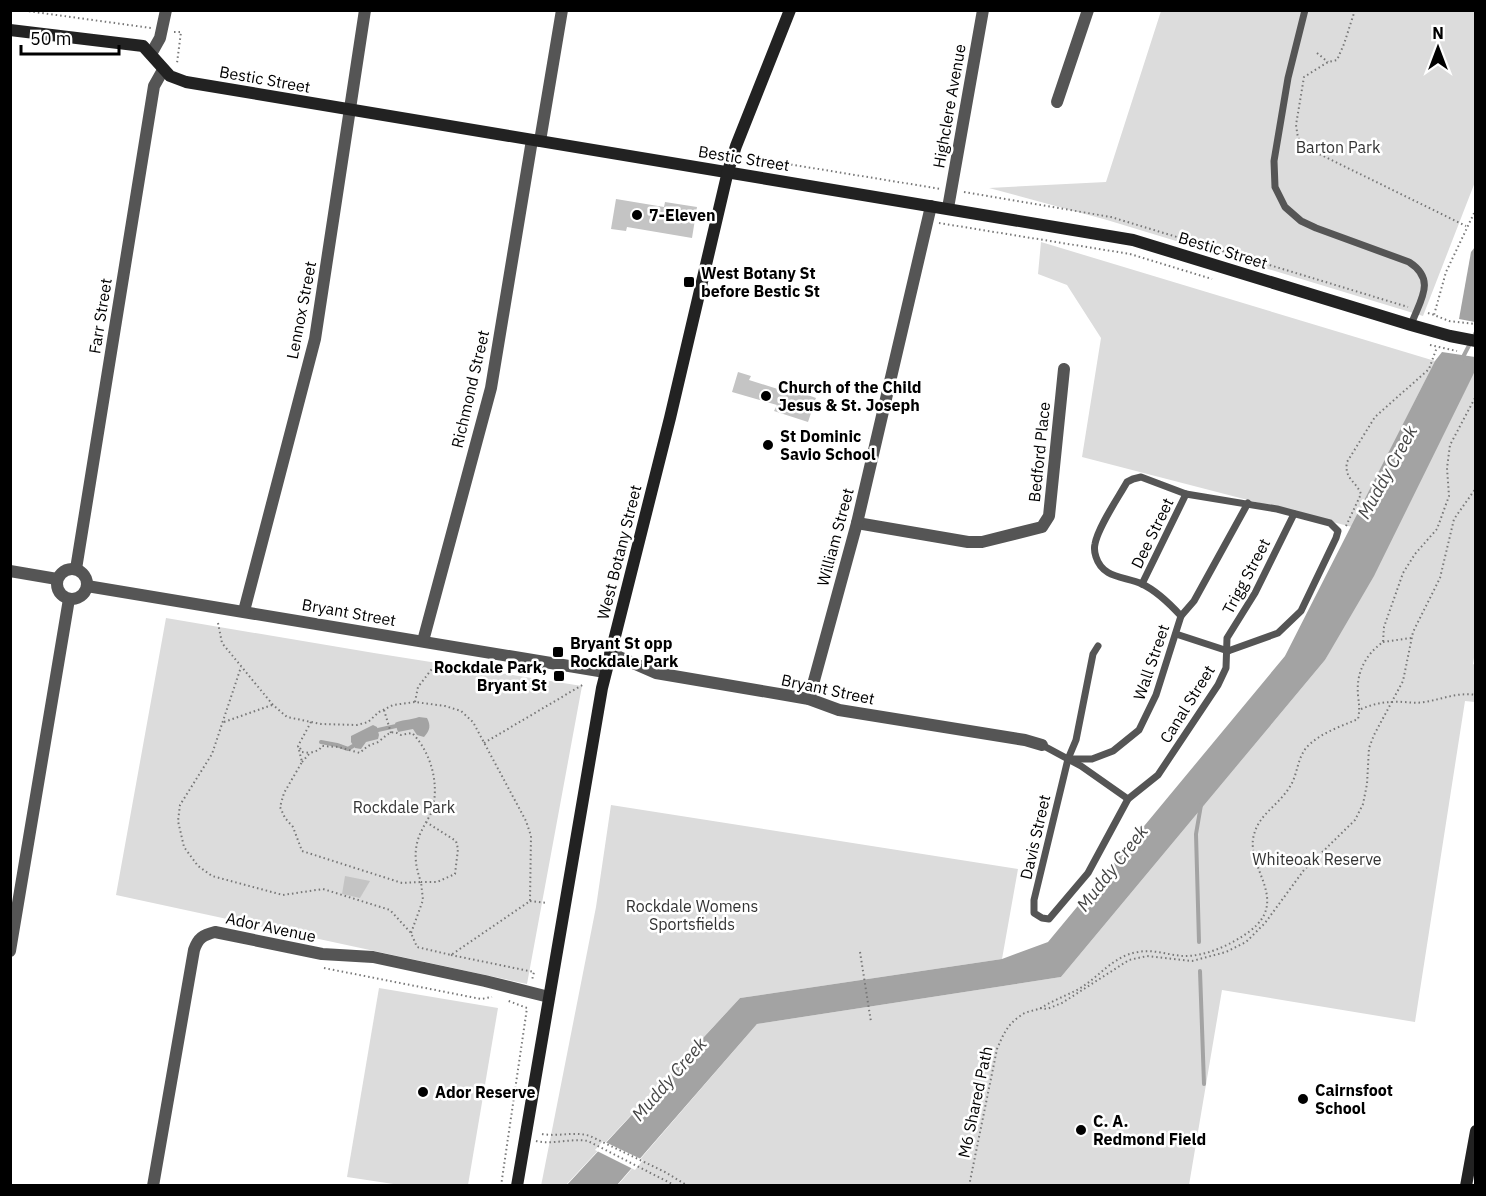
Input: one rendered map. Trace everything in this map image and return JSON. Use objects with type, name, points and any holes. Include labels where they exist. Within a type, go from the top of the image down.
[{"type":"main road","name":"West Botany Street","points":[[517,1185],[605,672],[670,418],[728,171],[790,10]]},
{"type":"main road","name":"Bestic Street","points":[[10,30],[143,46],[174,79],[186,82],[1132,240],[1411,325],[1450,336],[1476,340]]},
{"type":"main road","points":[[1466,1185],[1476,1131]]},
{"type":"street","points":[[151,54],[160,38],[166,10]]},
{"type":"street","name":"Lennox Street","points":[[244,611],[315,339],[366,10]]},
{"type":"street","name":"Richmond Street","points":[[423,641],[491,388],[562,10]]},
{"type":"street","name":"Highclere Avenue","points":[[948,208],[983,10]]},
{"type":"street","points":[[1057,102],[1088,10]]},
{"type":"street","name":"Farr Street","points":[[76,569],[154,86],[164,70]]},
{"type":"street","name":"William Street","points":[[809,699],[857,523],[931,206]]},
{"type":"street","name":"Bedford Place","points":[[857,523],[968,542],[982,542],[1042,527],[1049,516],[1064,369]]},
{"type":"street","points":[[67,569],[76,569],[84,573],[87,586],[79,597],[69,599],[60,593],[57,579],[67,569]]},
{"type":"street","points":[[10,571],[57,579]]},
{"type":"street","name":"Bryant Street","points":[[87,586],[605,672]]},
{"type":"street","points":[[10,951],[69,599]]},
{"type":"street","name":"Bryant Street","points":[[610,653],[656,673],[809,699],[839,710],[1025,740],[1042,746]]},
{"type":"street","name":"Ador Avenue","points":[[153,1185],[194,950],[197,940],[204,935],[215,932],[322,954],[373,957],[549,997]]},
{"type":"lane","points":[[1305,10],[1292,58],[1274,161],[1275,187],[1285,207],[1301,221],[1409,262],[1418,268],[1424,278],[1425,288],[1411,325]]},
{"type":"lane","name":"Canal Street","points":[[1042,918],[1049,919],[1088,873],[1128,800],[1158,775],[1218,685],[1226,668],[1228,651],[1278,633],[1301,611],[1338,531],[1330,523],[1248,503],[1186,494],[1141,477],[1133,479],[1127,482],[1094,545],[1099,564],[1106,573],[1142,584]]},
{"type":"lane","name":"Dee Street","points":[[1142,584],[1186,494]]},
{"type":"lane","name":"Wall Street","points":[[1068,759],[1092,759],[1113,751],[1139,730],[1156,695],[1181,616],[1194,601],[1248,503]]},
{"type":"lane","name":"Trigg Street","points":[[1228,651],[1227,638],[1254,593],[1294,514]]},
{"type":"lane","points":[[1142,584],[1168,602],[1181,616]]},
{"type":"lane","points":[[1176,634],[1228,651]]},
{"type":"lane","points":[[1068,759],[1076,740],[1093,654],[1098,646]]},
{"type":"lane","points":[[1042,746],[1068,759],[1128,800]]},
{"type":"lane","name":"Davis Street","points":[[1042,918],[1034,913],[1034,900],[1068,759]]},
{"type":"path","points":[[20,10],[181,32],[177,63]]},
{"type":"path","points":[[1355,10],[1337,60],[1328,62],[1304,77],[1296,125],[1298,138],[1309,149],[1466,226]]},
{"type":"path","points":[[1317,53],[1328,62]]},
{"type":"path","points":[[1476,209],[1446,272],[1434,315],[1449,321],[1476,324]]},
{"type":"path","points":[[927,222],[1130,254],[1218,280]]},
{"type":"path","points":[[1426,344],[1444,349]]},
{"type":"path","points":[[1350,519],[1361,494],[1359,488],[1347,477],[1347,462],[1375,417],[1429,369],[1437,347]]},
{"type":"path","points":[[1383,642],[1384,627],[1403,573],[1415,554],[1437,529],[1449,496],[1447,468],[1450,445],[1476,396]]},
{"type":"path","name":"M6 Shared Path","points":[[1040,1008],[1047,1009],[1062,1003],[1129,960],[1147,956],[1192,961],[1226,952],[1246,942],[1265,923],[1304,870],[1355,820],[1363,804],[1367,784],[1369,748],[1403,681],[1411,638],[1440,578],[1454,519],[1476,488]]},
{"type":"path","points":[[218,623],[222,643],[273,705],[287,717],[343,726],[368,722],[393,705],[415,702],[445,706],[461,711],[473,722],[526,820],[531,836],[530,901]]},
{"type":"path","points":[[1411,638],[1383,642],[1369,652],[1361,669],[1358,693],[1360,709],[1374,704],[1426,702],[1449,695],[1467,693],[1476,695]]},
{"type":"path","points":[[415,702],[418,687],[438,661]]},
{"type":"path","points":[[241,667],[212,754],[180,805],[178,821],[184,847],[198,866],[213,876],[283,895],[323,889],[378,905],[390,910],[411,933],[417,947],[534,972],[532,980]]},
{"type":"path","points":[[484,743],[584,684]]},
{"type":"path","points":[[224,722],[273,705]]},
{"type":"path","points":[[384,709],[391,733]]},
{"type":"path","name":"M6 Shared Path","points":[[969,1185],[997,1049],[1006,1028],[1022,1014],[1077,991],[1112,962],[1125,956],[1147,950],[1184,956],[1195,954],[1237,940],[1252,930],[1261,920],[1267,898],[1254,850],[1256,826],[1290,787],[1304,750],[1320,736],[1358,719],[1360,709]]},
{"type":"path","points":[[302,762],[298,746],[311,722]]},
{"type":"path","points":[[298,746],[302,752],[310,753],[319,750],[322,746],[338,747],[360,753],[370,743],[377,742],[387,733],[397,732],[401,735],[412,733],[420,741],[429,762],[435,788],[433,809],[421,832],[415,852],[423,900],[420,914],[411,933]]},
{"type":"path","points":[[310,753],[302,762],[284,793],[280,807],[285,818],[293,827],[302,851],[402,883],[437,882],[455,874],[458,849],[456,841],[426,822]]},
{"type":"path","points":[[451,954],[530,901],[547,903]]},
{"type":"path","points":[[860,952],[871,1022]]},
{"type":"path","name":"Ador Avenue","points":[[318,966],[481,999],[489,996],[497,997]]},
{"type":"path","points":[[501,1185],[527,1008],[504,999]]},
{"type":"path","points":[[542,1134],[554,1136],[579,1132],[687,1185]]},
{"type":"path","points":[[524,1138],[550,1143],[575,1139],[588,1141],[676,1185]]},
{"type":"green space","name":"Barton Park","points":[[1161,11],[1475,11],[1475,182],[1423,316],[1107,220],[989,188],[1106,182]]},
{"type":"green space","points":[[1041,242],[1435,361],[1352,527],[1082,457],[1101,338],[1067,285],[1038,274]]},
{"type":"green space","name":"Whiteoak Reserve","points":[[1474,373],[1476,645],[1473,664],[1475,665],[1475,702],[1465,701],[1415,1022],[1222,990],[1189,1185],[617,1186],[757,1024],[1061,977],[1325,660]]},
{"type":"green space","name":"Rockdale Park","points":[[166,618],[582,686],[527,984],[116,895]]},
{"type":"green space","name":"Rockdale Womens Sportsfields","points":[[611,805],[1018,869],[1002,959],[740,998],[566,1185],[541,1186],[596,907]]},
{"type":"green space","name":"Ador Reserve","points":[[379,988],[498,1008],[468,1185],[400,1185],[347,1177]]},
{"type":"water","points":[[1475,247],[1475,322],[1459,319],[1471,252]]},
{"type":"water","points":[[1442,352],[1475,357],[1475,371],[1374,576],[1325,660],[1061,977],[757,1024],[617,1185],[566,1186],[740,998],[1002,959],[1048,942],[1285,656],[1435,361]]},
{"type":"water","points":[[419,717],[427,718],[429,723],[429,730],[424,737],[417,735],[413,729],[398,732],[395,723]]},
{"type":"water","points":[[373,725],[377,727],[378,739],[366,742],[361,749],[355,748],[351,742],[351,736]]},
{"type":"pier","points":[[603,1141],[643,1160],[635,1170],[595,1150]]},
{"type":"building","points":[[616,199],[664,207],[665,202],[697,207],[692,238],[627,227],[626,231],[611,229]]},
{"type":"building","name":"Church of the Child Jesus & St. Joseph","points":[[738,372],[751,376],[749,380],[793,393],[794,390],[816,398],[808,422],[774,411],[777,405],[732,392]]},
{"type":"building","points":[[345,876],[370,881],[360,898],[342,894]]},
{"type":"waterway","name":"Muddy Creek","points":[[1462,359],[1476,332]]},
{"type":"waterway","points":[[378,730],[396,726]]},
{"type":"waterway","points":[[321,742],[348,749],[353,746]]},
{"type":"waterway","points":[[1199,942],[1196,834],[1201,805]]},
{"type":"waterway","points":[[1200,971],[1204,1084]]},
{"type":"place","name":"7-Eleven","points":[[637,215]]},
{"type":"place","name":"West Botany St before Bestic St","points":[[689,282]]},
{"type":"place","name":"Church of the Child Jesus & St. Joseph","points":[[766,396]]},
{"type":"place","name":"St Dominic Savio School","points":[[768,445]]},
{"type":"place","name":"Bryant St opp Rockdale Park","points":[[558,652]]},
{"type":"place","name":"Rockdale Park, Bryant St","points":[[559,676]]},
{"type":"place","name":"Ador Reserve","points":[[423,1092]]},
{"type":"place","name":"Cairnsfoot School","points":[[1303,1099]]},
{"type":"place","name":"C. A. Redmond Field","points":[[1081,1130]]}]
